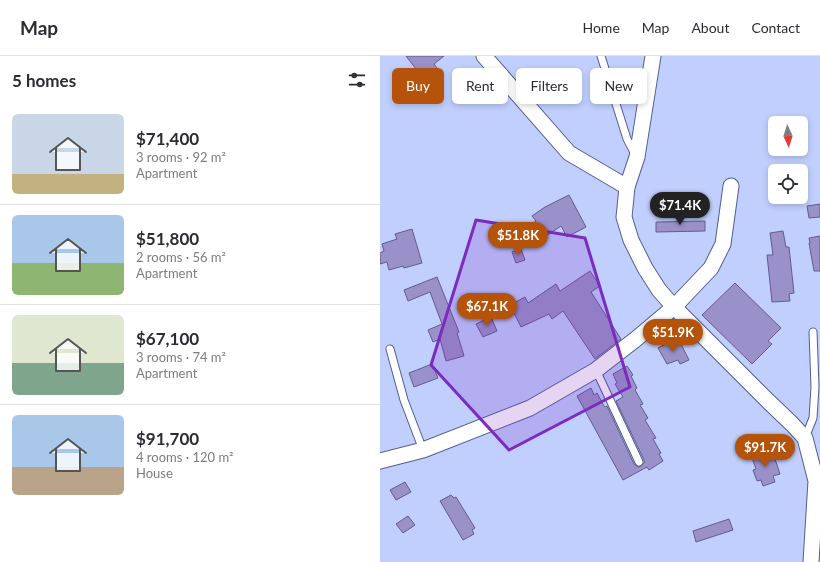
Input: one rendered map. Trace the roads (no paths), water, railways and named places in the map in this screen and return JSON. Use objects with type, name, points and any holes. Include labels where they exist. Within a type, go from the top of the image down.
[{"type":"street","points":[[484,56],[569,153],[628,187]]},
{"type":"street","points":[[653,56],[637,157],[628,187],[624,217],[631,240],[648,274],[659,290],[674,307],[805,438],[816,481],[811,562]]},
{"type":"street","points":[[380,461],[423,450],[530,408],[569,387],[596,370],[636,339],[674,307],[710,268],[723,244],[731,186]]},
{"type":"lane","points":[[601,56],[627,138],[637,157]]},
{"type":"lane","points":[[805,438],[813,418],[816,388],[813,332]]},
{"type":"lane","points":[[390,349],[404,400],[423,450]]},
{"type":"lane","points":[[596,370],[639,462]]}]
